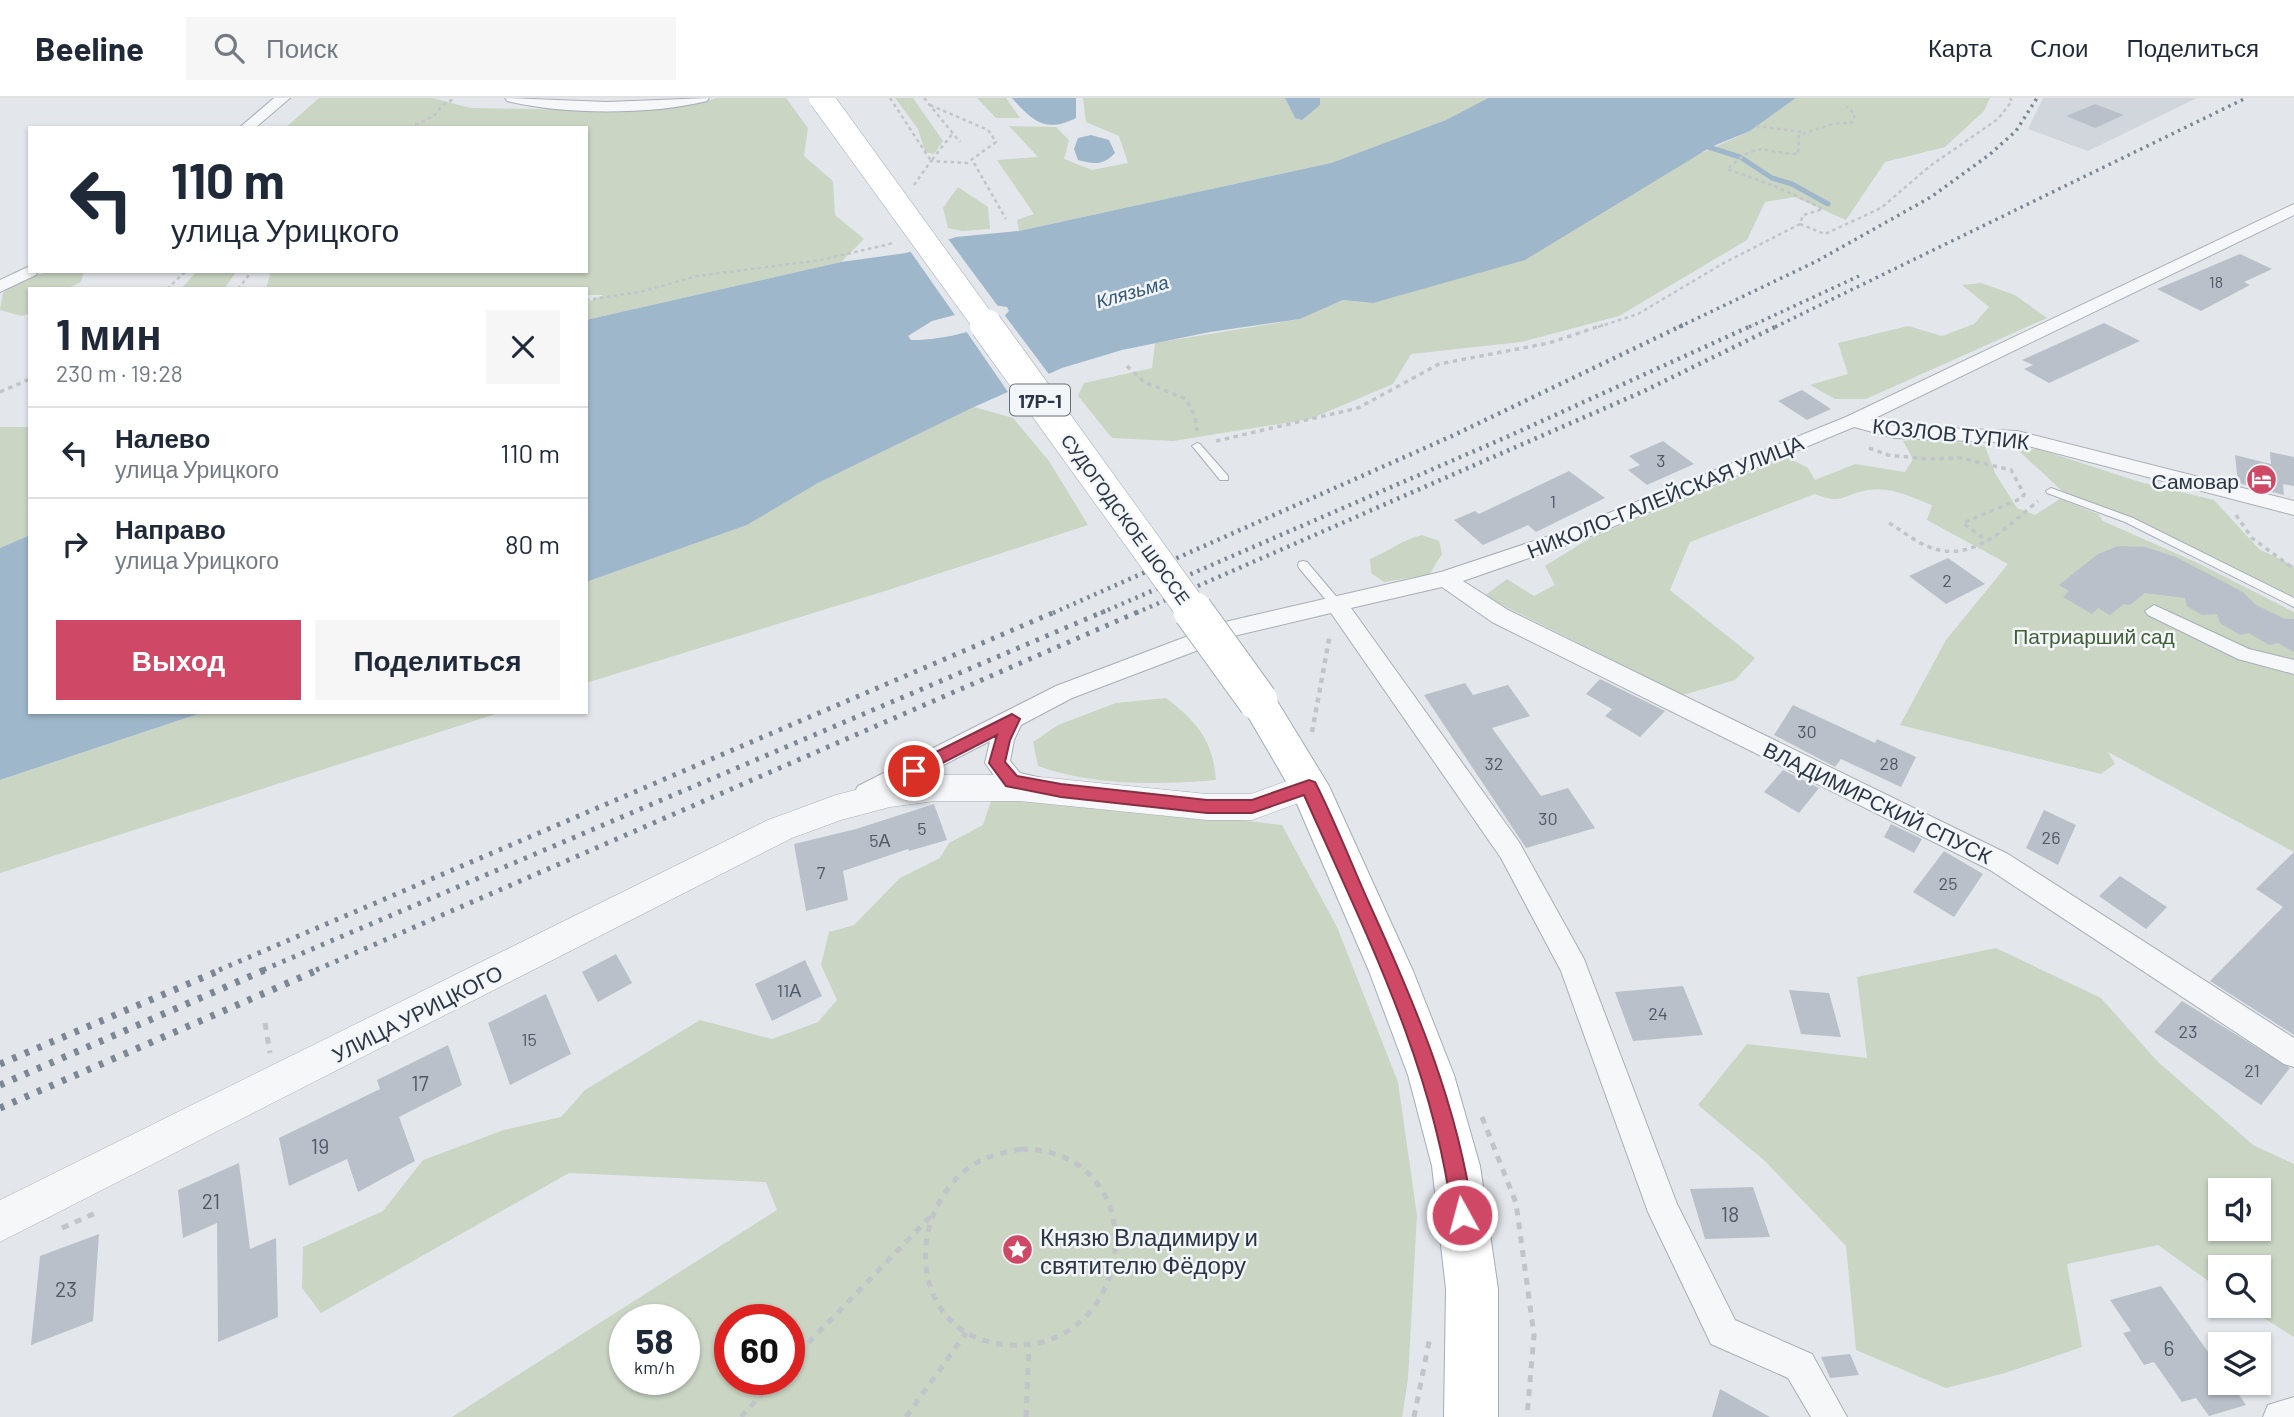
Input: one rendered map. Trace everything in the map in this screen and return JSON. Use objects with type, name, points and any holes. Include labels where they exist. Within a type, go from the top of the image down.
[{"type":"main road","name":"СУДОГОДСКОЕ ШОССЕ","points":[[821,98],[1258,701],[1309,786]]},
{"type":"main road","name":"17Р-1","points":[[1309,786],[1401,997],[1431,1074],[1456,1166],[1472,1289],[1471,1417]]},
{"type":"street","points":[[248,126],[283,98]]},
{"type":"street","points":[[513,98],[534,102],[593,104],[658,103],[702,98]]},
{"type":"street","name":"НИКОЛО-ГАЛЕЙСКАЯ УЛИЦА","points":[[1012,719],[1064,692],[1233,628],[1445,579],[1574,535],[1844,425],[2292,212]]},
{"type":"street","points":[[0,287],[28,272]]},
{"type":"street","name":"КОЗЛОВ ТУПИК","points":[[1844,425],[1895,432],[2017,437],[2294,508]]},
{"type":"street","name":"ВЛАДИМИРСКИЙ СПУСК","points":[[1445,579],[1500,615],[1999,862],[2294,1055]]},
{"type":"street","points":[[1336,604],[1510,850],[1568,957],[1664,1212],[1723,1332],[1800,1366],[1830,1417]]},
{"type":"street","points":[[2154,611],[2244,654],[2294,667]]},
{"type":"street","name":"УЛИЦА УРИЦКОГО","points":[[1012,719],[1002,740],[997,763],[1012,781],[1061,791]]},
{"type":"street","name":"УЛИЦА УРИЦКОГО","points":[[0,1222],[780,829],[889,784],[1012,719]]},
{"type":"street","name":"УЛИЦА УРИЦКОГО","points":[[836,808],[890,794],[935,788],[1061,791],[1207,807],[1252,807],[1309,786]]},
{"type":"street","points":[[2280,1417],[2294,1414]]},
{"type":"lane","points":[[1197,446],[1224,478]]},
{"type":"lane","points":[[2051,491],[2129,520],[2294,603]]},
{"type":"lane","points":[[1303,565],[1336,604]]},
{"type":"path","points":[[413,126],[434,116],[443,105],[455,98]]},
{"type":"path","points":[[890,98],[912,131],[923,156],[931,161],[966,165],[974,163],[996,142],[988,130],[930,105]]},
{"type":"path","points":[[924,98],[960,142]]},
{"type":"path","points":[[1127,366],[1144,382],[1177,391],[1190,404],[1196,421],[1197,446],[1358,408],[1439,364],[1549,343],[1638,314],[1722,264],[1801,224],[1825,234],[1881,208],[1930,166],[1998,119],[2012,101],[2010,98]]},
{"type":"path","points":[[1801,224],[1803,215],[1823,209],[1780,188],[1727,169],[1746,153],[1762,147],[1785,155],[1798,154],[1799,135],[1853,122],[1856,114],[1847,107]]},
{"type":"path","points":[[1756,126],[1807,132]]},
{"type":"path","points":[[909,193],[953,133]]},
{"type":"path","points":[[974,163],[1006,219]]},
{"type":"path","points":[[588,300],[606,299],[676,284],[694,276],[722,276],[815,262],[898,242]]},
{"type":"path","points":[[169,287],[184,273]]},
{"type":"path","points":[[240,287],[250,273]]},
{"type":"path","points":[[0,392],[28,380]]},
{"type":"path","points":[[1844,425],[1865,446],[1888,455],[1927,459],[1961,458],[2011,470],[2024,494],[2022,498],[1963,523],[1987,541]]},
{"type":"path","points":[[2217,488],[2252,538],[2294,569]]},
{"type":"path","points":[[1889,523],[1932,550],[1956,555],[1987,541],[2051,491]]},
{"type":"path","points":[[1312,737],[1328,649]]},
{"type":"path","points":[[805,1346],[931,1216],[946,1190],[967,1168],[1002,1153],[1021,1149],[1050,1151],[1076,1162],[1097,1180],[1112,1204],[1119,1233],[1117,1264],[1105,1293],[1086,1318],[1059,1336],[1029,1346],[996,1345],[966,1333],[946,1315],[932,1293],[925,1268],[924,1242],[931,1216]]},
{"type":"path","points":[[1414,1417],[1430,1323]]},
{"type":"path","points":[[906,1417],[966,1333]]},
{"type":"path","points":[[1026,1417],[1029,1346]]},
{"type":"path","points":[[741,1417],[761,1395]]},
{"type":"shaded area","points":[[2043,98],[2197,98],[2088,151],[2028,129]]},
{"type":"green space","points":[[319,98],[432,98],[471,108],[590,110],[655,108],[700,103],[717,98],[786,98],[808,128],[804,156],[833,181],[835,215],[864,239],[841,262],[588,320],[588,302],[603,295],[588,295],[588,287],[267,287],[270,273],[588,273],[588,126],[287,126]]},
{"type":"green space","points":[[895,98],[913,98],[943,141],[934,154],[925,152],[918,129]]},
{"type":"green space","points":[[977,98],[1006,98],[1020,118],[996,118]]},
{"type":"green space","points":[[1083,98],[1285,98],[1295,118],[1320,105],[1320,98],[1488,98],[1446,120],[1331,163],[1019,231],[1017,220],[1034,214],[997,160],[1038,157],[1009,126],[1056,127],[1069,140],[1064,159],[1092,170],[1128,163],[1119,136],[1086,122]]},
{"type":"green space","points":[[1796,98],[1990,98],[1984,111],[1945,147],[1885,162],[1846,220],[1795,197],[1765,202],[1747,240],[1619,316],[1521,342],[1411,354],[1393,384],[1310,419],[1173,441],[1112,438],[1078,396],[1084,383],[1152,368],[1155,343],[1300,319],[1343,300],[1373,303],[1750,131]]},
{"type":"green space","points":[[958,187],[988,207],[990,229],[962,231],[948,228],[943,208]]},
{"type":"green space","points":[[43,273],[83,273],[81,282],[70,287],[28,287],[28,314],[22,316],[0,310],[3,293],[20,280]]},
{"type":"green space","points":[[195,273],[236,273],[225,287],[183,287]]},
{"type":"green space","points":[[1981,283],[2015,295],[2047,318],[1866,399],[1835,399],[1810,385],[1848,374],[1838,343],[1908,326],[1942,336],[1974,324],[1989,307],[1962,285]]},
{"type":"green space","points":[[974,407],[1013,418],[1049,461],[1088,525],[588,682],[588,581],[747,525],[818,483]]},
{"type":"green space","points":[[0,427],[28,427],[28,536],[0,548]]},
{"type":"green space","name":"Патриарший сад","points":[[1929,438],[1985,446],[1995,473],[2017,508],[2035,515],[2060,499],[2098,514],[2103,521],[2200,564],[2294,612],[2294,852],[2108,752],[2115,764],[2101,774],[1900,725],[1946,640],[2008,564],[1927,520],[1932,505],[1901,493],[1876,489],[1837,499],[1815,494],[1690,542],[1670,590],[1755,658],[1735,680],[1683,695],[1484,596],[1507,579],[1534,596],[1555,585],[1545,566],[1590,538],[1787,457],[1808,468],[1815,480],[1855,464],[1905,472],[1913,459],[1903,441]]},
{"type":"green space","points":[[2038,449],[2140,482],[2214,500],[2259,549],[2294,566],[2294,602],[2061,490],[2018,450]]},
{"type":"green space","points":[[1422,535],[1439,541],[1442,554],[1429,575],[1384,582],[1371,573],[1370,559],[1408,539]]},
{"type":"green space","points":[[1166,698],[1202,733],[1211,754],[1216,780],[1172,783],[1103,781],[1038,766],[1033,742],[1058,725],[1116,703]]},
{"type":"green space","points":[[198,714],[496,714],[0,873],[0,780]]},
{"type":"green space","points":[[994,792],[1282,825],[1337,927],[1398,1082],[1417,1215],[1408,1379],[1402,1417],[452,1417],[609,1317],[609,1395],[700,1395],[700,1304],[629,1304],[777,1210],[766,1182],[569,1173],[321,1313],[302,1288],[303,1247],[383,1211],[423,1160],[504,1130],[561,1117],[585,1090],[700,1020],[772,1039],[818,1022],[837,1000],[821,965],[829,932],[854,925],[900,878],[940,858],[949,843],[983,825]]},
{"type":"green space","points":[[1996,948],[2101,998],[2157,1061],[2253,1145],[2294,1164],[2294,1337],[2264,1318],[2271,1318],[2271,1255],[2208,1255],[2208,1281],[2158,1245],[2067,1264],[2082,1347],[2005,1373],[1946,1388],[1856,1350],[1846,1246],[1765,1161],[1698,1105],[1747,1044],[1867,1058],[1857,977]]},
{"type":"water","points":[[1012,98],[1076,98],[1076,118],[1056,125],[1041,123]]},
{"type":"water","points":[[1285,98],[1320,98],[1320,105],[1302,120],[1295,118]]},
{"type":"water","name":"Клязьма","points":[[1488,98],[1796,98],[1750,131],[1711,147],[1525,260],[1373,303],[1343,300],[1300,319],[1210,332],[1122,350],[1062,368],[974,407],[818,483],[747,525],[588,581],[588,320],[841,262],[906,253],[956,237],[1019,231],[1331,163],[1446,120]],"holes":[[[993,305],[1007,307],[1009,311],[991,324],[964,333],[934,339],[911,340],[908,336],[932,321]]]},
{"type":"water","points":[[1091,135],[1109,140],[1115,153],[1098,163],[1078,160],[1074,149],[1078,138]]},
{"type":"water","points":[[28,536],[28,714],[198,714],[0,780],[0,548]]},
{"type":"pier","points":[[946,236],[1000,309],[994,308],[957,318],[908,248]]},
{"type":"pier","points":[[1003,313],[1051,377],[1010,395],[964,328]]},
{"type":"building","points":[[2095,104],[2124,115],[2095,128],[2066,116]]},
{"type":"building","points":[[2240,254],[2272,269],[2244,282],[2250,285],[2201,311],[2157,289]]},
{"type":"building","points":[[2104,323],[2140,341],[2049,383],[2024,369],[2033,365],[2022,360]]},
{"type":"building","points":[[1802,390],[1831,409],[1807,420],[1778,401]]},
{"type":"building","points":[[1663,441],[1694,464],[1647,485],[1628,470],[1640,465],[1629,456]]},
{"type":"building","points":[[2270,452],[2294,457],[2294,486],[2283,484],[2284,495],[2238,483],[2235,455],[2271,464]]},
{"type":"building","points":[[1569,471],[1605,498],[1536,532],[1528,525],[1483,545],[1454,520],[1475,511],[1479,514]]},
{"type":"building","points":[[2118,546],[2145,547],[2176,557],[2243,592],[2256,605],[2285,619],[2294,619],[2294,652],[2278,643],[2269,645],[2249,633],[2240,635],[2220,623],[2217,614],[2202,615],[2187,606],[2185,598],[2145,593],[2130,605],[2124,604],[2110,615],[2098,608],[2092,614],[2063,597],[2069,591],[2059,585],[2098,554]]},
{"type":"building","points":[[1948,558],[1985,584],[1946,604],[1909,576]]},
{"type":"building","points":[[1600,679],[1665,711],[1640,737],[1605,716],[1612,709],[1586,694]]},
{"type":"building","points":[[1465,683],[1473,695],[1508,685],[1530,716],[1492,728],[1541,796],[1568,788],[1595,828],[1526,848],[1424,695]]},
{"type":"building","points":[[1793,705],[1875,743],[1877,739],[1916,757],[1901,787],[1841,759],[1835,767],[1774,735]]},
{"type":"building","points":[[1783,770],[1819,788],[1799,813],[1764,792]]},
{"type":"building","points":[[934,804],[947,840],[909,851],[908,849],[843,871],[848,900],[806,911],[794,844],[856,829]]},
{"type":"building","points":[[2044,810],[2076,825],[2058,865],[2026,848]]},
{"type":"building","points":[[1891,824],[1922,839],[1914,853],[1884,837]]},
{"type":"building","points":[[1944,851],[1983,874],[1954,917],[1913,892]]},
{"type":"building","points":[[2294,852],[2294,1035],[2210,981],[2283,907],[2256,889]]},
{"type":"building","points":[[2120,876],[2167,907],[2146,929],[2099,896]]},
{"type":"building","points":[[616,954],[632,983],[598,1002],[582,972]]},
{"type":"building","points":[[805,960],[822,996],[772,1021],[755,984]]},
{"type":"building","points":[[1683,986],[1703,1035],[1633,1041],[1615,992]]},
{"type":"building","points":[[1789,990],[1829,993],[1841,1037],[1801,1034]]},
{"type":"building","points":[[546,994],[571,1054],[510,1085],[488,1023]]},
{"type":"building","points":[[2182,1001],[2290,1068],[2261,1105],[2154,1032]]},
{"type":"building","points":[[448,1045],[462,1085],[399,1117],[415,1161],[358,1192],[347,1159],[289,1186],[279,1138],[380,1089],[377,1080]]},
{"type":"building","points":[[239,1163],[250,1249],[276,1238],[278,1317],[218,1342],[217,1223],[183,1238],[178,1190]]},
{"type":"building","points":[[1753,1187],[1770,1237],[1705,1239],[1690,1189]]},
{"type":"building","points":[[99,1234],[93,1321],[31,1345],[40,1256]]},
{"type":"building","points":[[2161,1286],[2208,1352],[2208,1395],[2239,1395],[2246,1405],[2209,1416],[2196,1398],[2182,1402],[2154,1362],[2144,1365],[2123,1333],[2131,1331],[2110,1300]]},
{"type":"building","points":[[1850,1354],[1859,1375],[1830,1378],[1821,1357]]},
{"type":"building","points":[[1720,1389],[1770,1417],[1712,1417]]},
{"type":"waterway","points":[[1702,145],[1740,157],[1772,178],[1792,184],[1828,204]]},
{"type":"railway","points":[[1679,327],[1817,261],[1931,197],[1989,155],[2016,131],[2037,98]]},
{"type":"railway","points":[[1775,327],[2246,98]]},
{"type":"railway","points":[[1749,327],[1859,276]]},
{"type":"railway","points":[[1053,613],[1452,436],[1683,325]]},
{"type":"railway","points":[[1101,613],[1509,436],[1753,325]]},
{"type":"railway","points":[[1136,613],[1642,392],[1779,325]]},
{"type":"railway","points":[[219,970],[1057,611]]},
{"type":"railway","points":[[263,970],[1105,611]]},
{"type":"railway","points":[[316,970],[1140,611]]},
{"type":"railway","points":[[0,1064],[223,969]]},
{"type":"railway","points":[[0,1085],[267,969]]},
{"type":"railway","points":[[0,1108],[320,969]]},
{"type":"place","name":"Самовар","points":[[2262,480]]},
{"type":"place","name":"Князю Владимиру и святителю Фёдору","points":[[1017,1250]]},
{"type":"route","points":[[914,771],[1012,719],[1002,740],[997,763],[1012,781],[1061,791],[1207,807],[1252,807],[1309,786],[1391,971],[1431,1074],[1456,1166],[1462,1215]]}]
